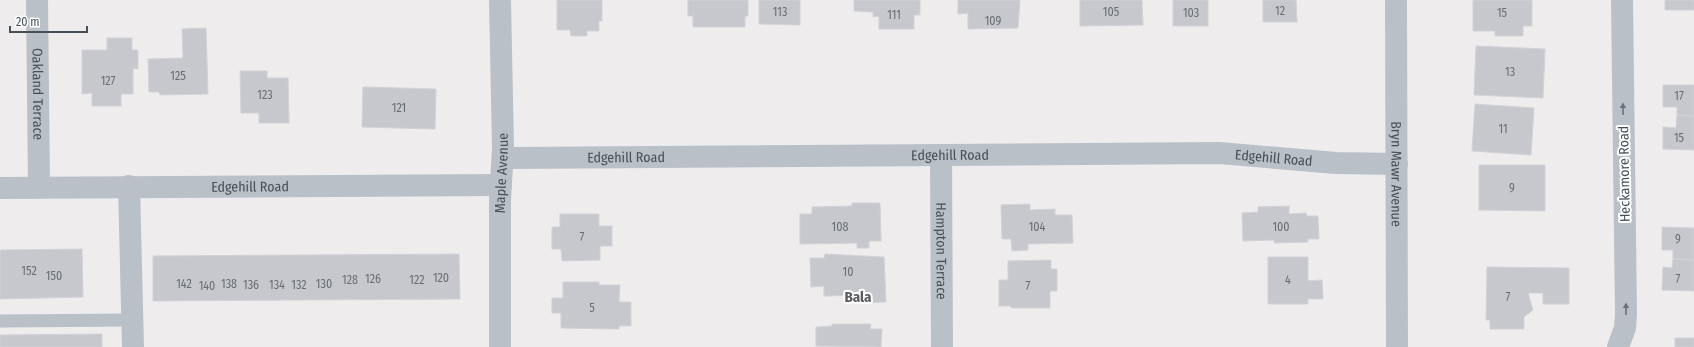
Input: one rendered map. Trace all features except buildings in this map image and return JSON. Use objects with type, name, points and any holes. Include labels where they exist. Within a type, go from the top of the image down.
[{"type":"street","name":"Oakland Terrace","points":[[37,0],[39,187]]},
{"type":"street","name":"Maple Avenue","points":[[500,0],[503,158],[501,185],[500,347]]},
{"type":"street","name":"Bryn Mawr Avenue","points":[[1396,0],[1397,347]]},
{"type":"street","name":"Heckamore Road","points":[[1618,347],[1625,328],[1626,314],[1622,0]]},
{"type":"street","name":"Edgehill Road","points":[[503,158],[1219,153],[1336,163],[1397,164]]},
{"type":"street","name":"Hampton Terrace","points":[[941,155],[942,347]]},
{"type":"street","name":"Edgehill Road","points":[[0,188],[129,186],[501,185]]},
{"type":"street","points":[[129,186],[133,347]]},
{"type":"lane","points":[[0,321],[132,320]]},
{"type":"district","name":"Bala","points":[[858,297]]}]
